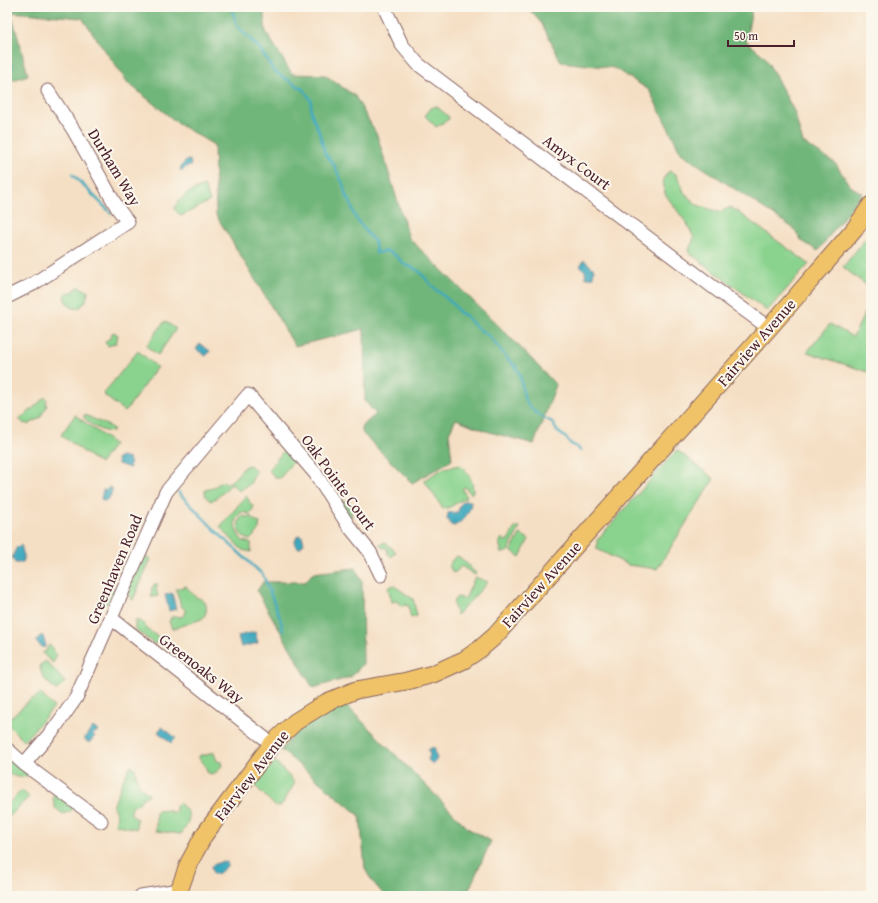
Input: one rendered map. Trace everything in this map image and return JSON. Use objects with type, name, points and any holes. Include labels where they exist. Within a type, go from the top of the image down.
[{"type":"main road","name":"Fairview Avenue","points":[[178,893],[189,863],[204,835],[272,744],[295,722],[321,705],[341,696],[369,687],[407,681],[434,674],[450,667],[480,649],[495,636],[769,328],[854,230],[871,205]]},
{"type":"street","name":"Amyx Court","points":[[384,7],[402,45],[418,64],[769,328]]},
{"type":"street","name":"Durham Way","points":[[8,295],[33,284],[128,222],[118,209],[74,131],[48,91]]},
{"type":"street","name":"Oak Pointe Court","points":[[248,395],[315,473],[348,525],[370,552],[381,575]]},
{"type":"street","name":"Greenhaven Road","points":[[24,764],[54,729],[76,698],[166,492],[248,395]]},
{"type":"street","name":"Greenoaks Way","points":[[111,618],[272,744]]},
{"type":"street","points":[[7,748],[24,764],[101,821]]},
{"type":"street","points":[[141,896],[178,893]]},
{"type":"green space","points":[[7,7],[263,7],[266,32],[292,74],[325,75],[355,96],[377,135],[409,238],[524,351],[556,385],[534,444],[486,431],[456,419],[449,433],[452,460],[412,483],[363,434],[361,427],[376,414],[365,401],[364,329],[295,346],[216,215],[214,145],[180,125],[128,83],[82,18],[11,12],[28,75],[7,82]]},
{"type":"green space","points":[[527,7],[752,8],[746,41],[765,57],[794,111],[803,143],[835,163],[850,186],[862,193],[818,251],[802,241],[793,228],[681,153],[649,90],[614,68],[561,62],[542,24]]},
{"type":"green space","points":[[436,106],[449,117],[449,119],[436,127],[425,116],[431,108]]},
{"type":"green space","points":[[669,171],[676,174],[685,194],[697,205],[719,212],[731,207],[809,264],[767,311],[688,252],[694,238],[688,225],[665,194],[663,179]]},
{"type":"green space","points":[[204,186],[210,201],[181,216],[174,209],[176,204],[186,194]]},
{"type":"green space","points":[[871,232],[871,289],[843,267]]},
{"type":"green space","points":[[79,287],[88,291],[87,297],[82,306],[74,308],[67,303],[64,297],[65,294],[74,291]]},
{"type":"green space","points":[[871,300],[871,373],[807,352],[830,324],[853,337]]},
{"type":"green space","points":[[165,321],[176,329],[158,355],[146,346]]},
{"type":"green space","points":[[114,332],[118,335],[116,343],[108,346],[105,343]]},
{"type":"green space","points":[[138,351],[157,367],[125,412],[105,396],[104,393]]},
{"type":"green space","points":[[45,397],[47,400],[47,406],[40,418],[28,425],[26,423],[24,424],[19,419]]},
{"type":"green space","points":[[75,415],[114,444],[100,464],[61,435]]},
{"type":"green space","points":[[84,415],[109,426],[113,429],[113,432],[105,431],[90,424],[84,418]]},
{"type":"green space","points":[[286,448],[295,459],[280,478],[276,478],[268,470]]},
{"type":"green space","points":[[677,450],[714,479],[657,569],[628,565],[597,549],[597,540]]},
{"type":"green space","points":[[250,465],[256,471],[250,484],[239,491],[233,485],[230,485],[211,501],[207,498],[205,490],[213,488],[221,482],[228,483],[234,479],[245,466]]},
{"type":"green space","points":[[460,465],[470,477],[473,492],[471,494],[465,487],[462,489],[467,497],[450,507],[443,509],[424,480],[444,468]]},
{"type":"green space","points":[[246,496],[253,506],[253,509],[249,514],[242,512],[236,518],[235,526],[243,541],[251,543],[251,552],[242,550],[220,527]]},
{"type":"green space","points":[[339,500],[346,503],[349,507],[352,515],[350,518]]},
{"type":"green space","points":[[242,515],[246,517],[251,516],[260,523],[258,532],[250,540],[240,533],[238,527]]},
{"type":"green space","points":[[519,526],[520,527],[509,550],[507,552],[503,552],[502,554],[500,552],[501,539],[502,538],[504,541],[508,540],[514,529]]},
{"type":"green space","points":[[520,534],[529,539],[520,557],[511,551]]},
{"type":"green space","points":[[385,542],[396,552],[392,557],[388,554],[387,548],[383,548],[379,545]]},
{"type":"green space","points":[[143,555],[151,559],[133,600],[127,591]]},
{"type":"green space","points":[[457,556],[476,573],[475,575],[461,566],[453,573],[449,565]]},
{"type":"green space","points":[[355,568],[362,582],[363,664],[351,677],[313,688],[257,591],[263,582],[305,582],[313,573]]},
{"type":"green space","points":[[475,577],[488,582],[457,615],[453,603],[457,597],[465,599]]},
{"type":"green space","points":[[154,584],[157,584],[158,587],[156,589],[158,596],[151,597],[152,587],[155,586]]},
{"type":"green space","points":[[393,585],[413,599],[417,616],[411,618],[408,605],[401,606],[397,601],[392,602],[388,588]]},
{"type":"green space","points":[[110,586],[113,587],[113,593],[110,596],[110,600],[107,604],[102,604],[102,599],[106,596],[105,590],[109,589]]},
{"type":"green space","points":[[186,586],[196,597],[204,601],[206,605],[206,612],[202,619],[172,629],[169,621],[171,620],[170,618],[175,616],[182,617],[186,611],[181,606],[176,589]]},
{"type":"green space","points":[[135,621],[140,621],[143,623],[147,629],[160,638],[161,642],[154,644],[135,629]]},
{"type":"green space","points":[[49,645],[52,647],[53,652],[57,655],[53,663],[42,653],[45,652]]},
{"type":"green space","points":[[46,661],[65,682],[56,690],[41,673],[40,665]]},
{"type":"green space","points":[[40,693],[54,707],[24,741],[7,724],[7,721],[31,699],[34,699]]},
{"type":"green space","points":[[345,704],[469,829],[491,841],[466,896],[385,896],[372,881],[365,869],[360,816],[281,750],[298,729],[335,706]]},
{"type":"green space","points":[[212,752],[214,753],[217,761],[221,762],[222,765],[214,774],[207,772],[199,757],[200,755],[207,755]]},
{"type":"green space","points":[[10,759],[29,775],[18,777],[7,773],[7,760]]},
{"type":"green space","points":[[275,761],[295,783],[281,806],[275,806],[255,786]]},
{"type":"green space","points":[[131,766],[135,768],[140,785],[149,795],[144,797],[137,805],[134,805],[131,810],[131,814],[137,819],[136,829],[115,824],[117,815],[113,807],[123,779]]},
{"type":"green space","points":[[21,791],[29,797],[7,819],[7,805]]},
{"type":"green space","points":[[55,792],[74,806],[71,811],[63,814],[55,808],[53,799]]},
{"type":"green space","points":[[179,803],[187,810],[189,816],[187,824],[181,834],[156,831],[156,811],[169,810],[170,812],[176,812],[176,806]]},
{"type":"water","points":[[187,160],[191,161],[191,166],[180,170],[181,166]]},
{"type":"water","points":[[584,260],[594,269],[593,277],[586,278],[585,271],[580,266]]},
{"type":"water","points":[[200,344],[210,351],[206,356],[196,349]]},
{"type":"water","points":[[121,457],[129,459],[131,464],[129,466],[130,468],[118,464],[117,459]]},
{"type":"water","points":[[110,487],[112,488],[110,497],[103,501],[101,499],[103,490]]},
{"type":"water","points":[[464,501],[471,501],[468,512],[457,524],[454,526],[451,525],[447,519],[448,513],[458,512],[460,505]]},
{"type":"water","points":[[298,535],[302,536],[304,543],[300,548],[294,543]]},
{"type":"water","points":[[21,545],[24,556],[23,563],[15,563],[12,557],[17,547]]},
{"type":"water","points":[[172,593],[176,609],[169,611],[165,595]]},
{"type":"water","points":[[255,632],[258,643],[241,647],[238,636]]},
{"type":"water","points":[[40,636],[43,636],[46,646],[43,648],[36,642]]},
{"type":"water","points":[[93,727],[98,731],[93,734],[95,736],[89,743],[84,739]]},
{"type":"water","points":[[162,727],[176,738],[171,743],[158,732]]},
{"type":"water","points":[[433,747],[435,749],[437,759],[433,764],[428,760],[430,755],[428,750]]},
{"type":"water","points":[[223,861],[227,862],[227,866],[218,874],[213,874],[211,866]]},
{"type":"waterway","points":[[229,7],[233,12],[237,26],[259,48],[274,71],[304,90],[311,100],[311,112],[321,137],[325,154],[333,163],[343,184],[346,196],[350,201],[355,217],[375,242],[376,253],[387,251],[395,255],[405,265],[420,272],[432,286],[453,304],[460,313],[465,315],[476,327],[489,336],[516,367],[520,375],[524,397],[528,405],[537,414],[552,422],[557,431],[581,451]]},
{"type":"waterway","points":[[7,62],[12,67]]},
{"type":"waterway","points":[[72,174],[111,213]]},
{"type":"waterway","points":[[178,492],[218,533],[263,575],[280,618],[283,631]]}]
